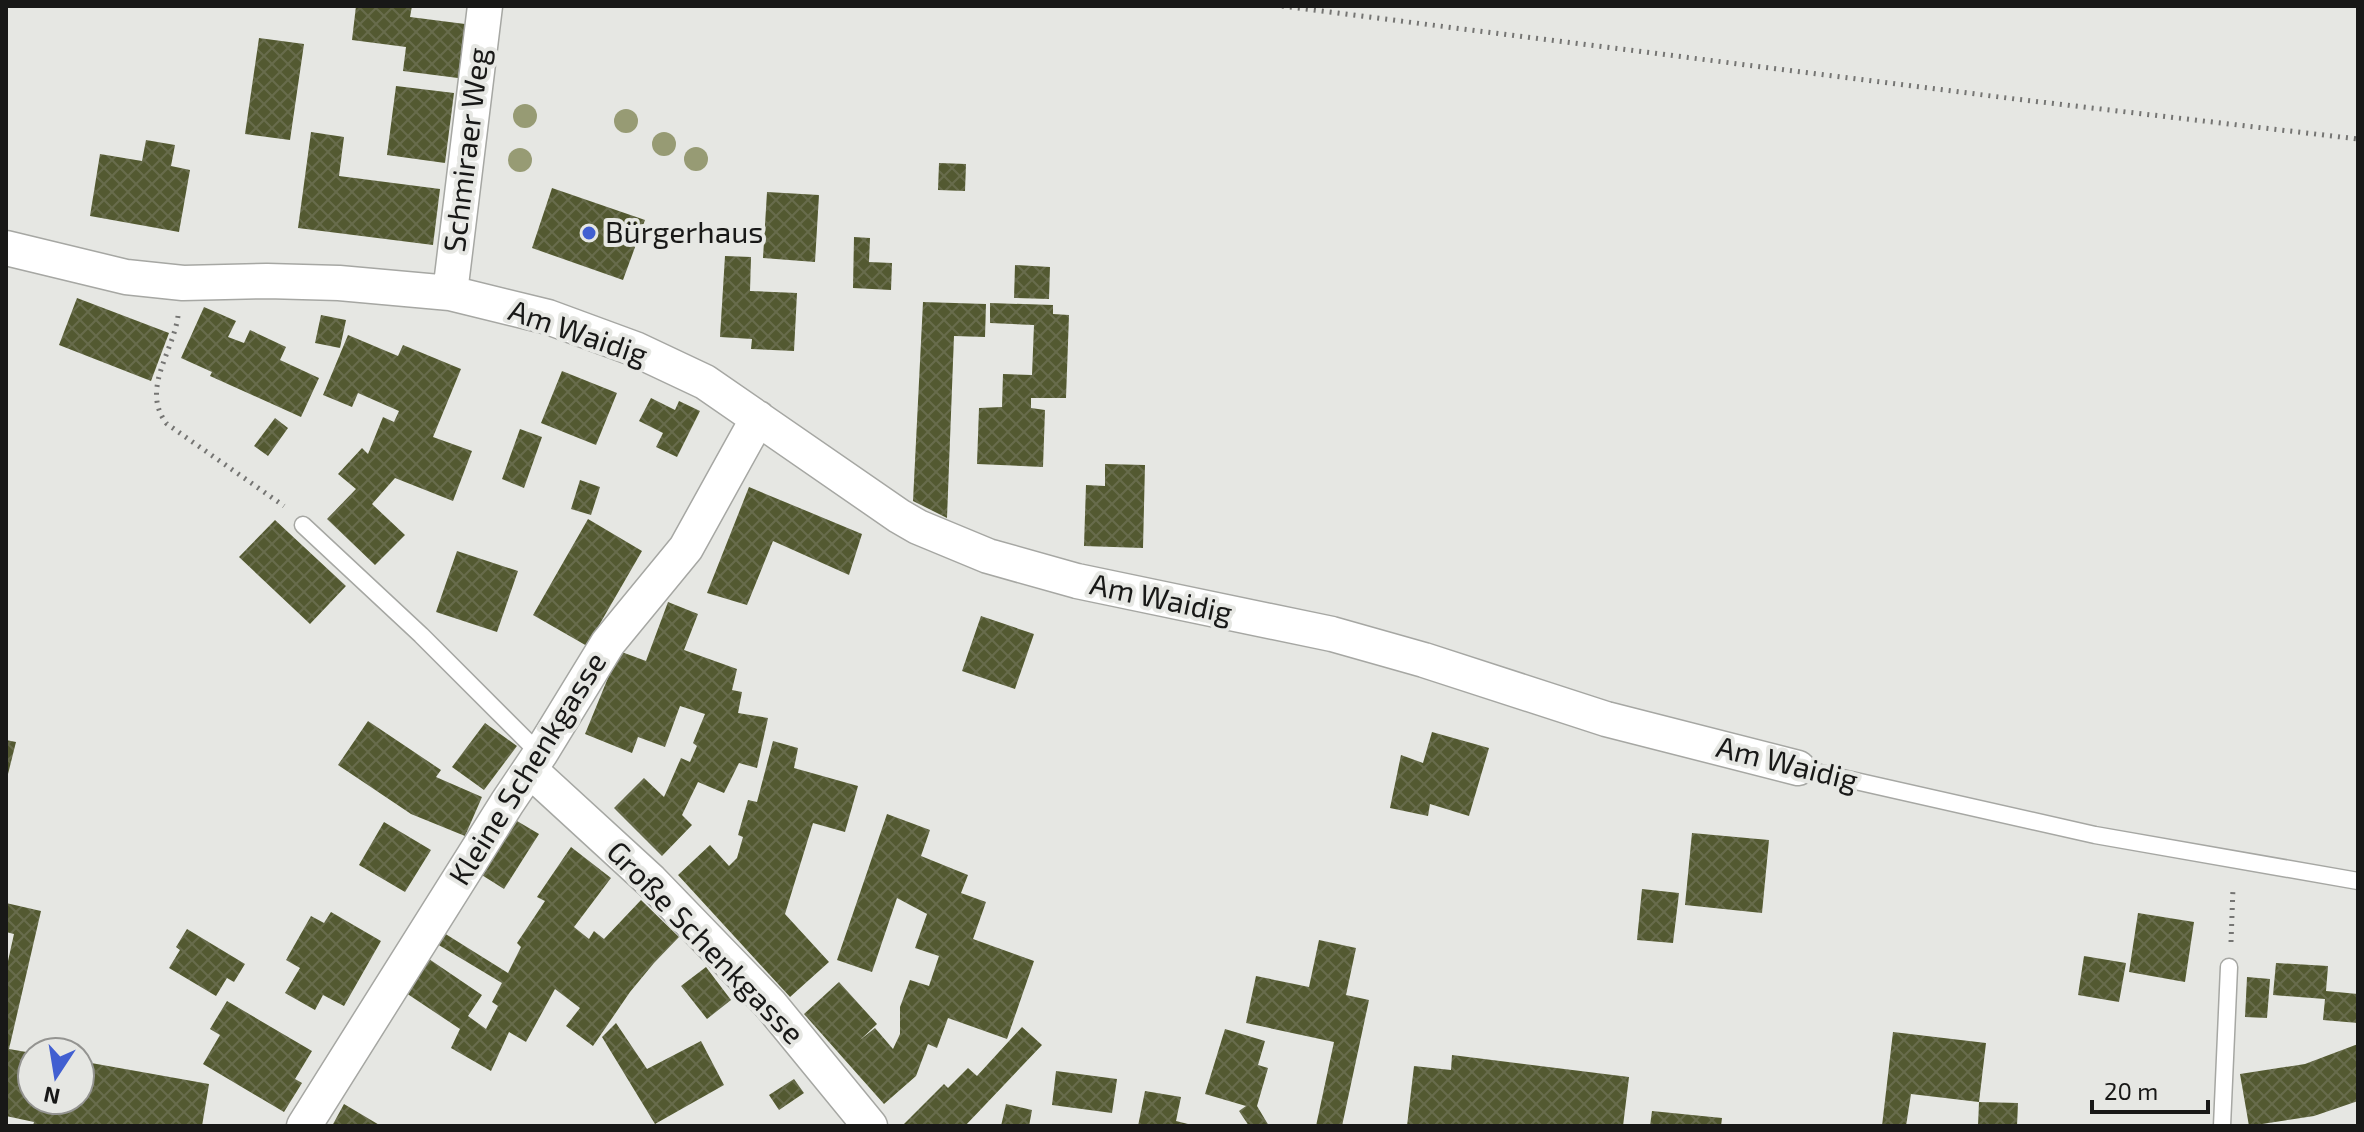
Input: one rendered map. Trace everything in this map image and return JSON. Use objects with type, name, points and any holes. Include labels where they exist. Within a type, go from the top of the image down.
[{"type":"street","name":"Schmiraer Weg","points":[[450,293],[485,6]]},
{"type":"street","name":"Am Waidig","points":[[6,248],[126,277],[183,283],[339,283],[450,293],[548,317],[635,349],[705,382],[908,521],[988,556],[1077,581],[1332,634],[1424,660],[1606,719],[1798,768]]},
{"type":"street","name":"Kleine Schenkgasse","points":[[304,1126],[608,643],[686,548],[758,418]]},
{"type":"street","name":"Große Schenkgasse","points":[[535,762],[770,1004],[870,1126]]},
{"type":"lane","name":"Große Schenkgasse","points":[[303,525],[421,635],[535,762]]},
{"type":"lane","name":"Am Waidig","points":[[1798,768],[2095,835],[2358,881]]},
{"type":"lane","points":[[2222,1126],[2229,967]]},
{"type":"path","points":[[1282,6],[2358,139]]},
{"type":"path","points":[[183,283],[176,332],[156,388],[155,401],[159,413],[167,424],[292,512],[303,525]]},
{"type":"path","points":[[2229,967],[2235,859]]},
{"type":"building","points":[[356,6],[412,6],[410,17],[465,24],[458,78],[403,71],[406,47],[352,40]]},
{"type":"building","points":[[259,38],[304,44],[290,140],[245,134]]},
{"type":"building","points":[[396,86],[454,93],[445,163],[387,155]]},
{"type":"building","points":[[311,132],[344,137],[339,176],[440,189],[433,245],[298,228]]},
{"type":"building","points":[[146,140],[175,145],[171,166],[190,170],[179,232],[90,216],[100,154],[142,161]]},
{"type":"building","points":[[939,163],[966,164],[965,191],[938,190]]},
{"type":"building","points":[[552,188],[645,220],[623,280],[532,248]]},
{"type":"building","points":[[767,192],[819,195],[815,262],[763,258]]},
{"type":"building","points":[[854,237],[870,238],[869,262],[892,263],[891,290],[853,288]]},
{"type":"building","points":[[725,256],[751,257],[750,291],[797,293],[794,351],[751,349],[752,339],[720,337]]},
{"type":"building","points":[[1015,265],[1050,267],[1049,299],[1014,298]]},
{"type":"building","points":[[77,298],[169,333],[151,381],[59,345]]},
{"type":"building","points":[[923,302],[986,304],[985,337],[954,336],[947,518],[913,501]]},
{"type":"building","points":[[990,303],[1053,305],[1053,314],[1069,315],[1066,398],[1031,398],[1031,408],[1045,410],[1043,467],[977,464],[979,408],[1002,407],[1003,374],[1032,375],[1034,325],[990,323]]},
{"type":"building","points":[[204,307],[236,321],[228,337],[244,343],[250,330],[286,347],[280,360],[319,378],[301,417],[210,376],[212,372],[181,358]]},
{"type":"building","points":[[321,315],[346,320],[340,348],[315,343]]},
{"type":"building","points":[[348,335],[398,356],[403,345],[461,369],[433,437],[472,451],[453,501],[395,478],[372,504],[405,535],[375,565],[327,519],[356,489],[338,474],[362,448],[368,454],[383,417],[394,422],[399,411],[358,393],[352,407],[323,395]]},
{"type":"building","points":[[562,371],[617,393],[596,445],[541,423]]},
{"type":"building","points":[[651,398],[675,410],[679,401],[700,411],[677,457],[656,447],[663,433],[639,421]]},
{"type":"building","points":[[275,418],[288,428],[268,456],[254,446]]},
{"type":"building","points":[[520,429],[542,437],[524,488],[502,479]]},
{"type":"building","points":[[1105,464],[1145,465],[1143,548],[1084,546],[1086,485],[1105,486]]},
{"type":"building","points":[[580,480],[600,487],[591,515],[571,509]]},
{"type":"building","points":[[749,487],[862,534],[849,575],[773,541],[747,605],[707,593]]},
{"type":"building","points":[[588,519],[642,551],[587,646],[533,615]]},
{"type":"building","points":[[275,520],[346,586],[310,624],[239,557]]},
{"type":"building","points":[[457,551],[518,571],[497,632],[436,612]]},
{"type":"building","points":[[668,602],[698,614],[684,650],[737,669],[732,690],[742,692],[738,713],[768,718],[757,768],[739,763],[724,793],[698,782],[682,815],[692,825],[662,856],[614,808],[644,778],[664,797],[681,758],[690,762],[697,746],[693,743],[705,714],[680,706],[665,747],[638,737],[632,753],[585,734],[619,651],[646,661]]},
{"type":"building","points":[[981,616],[1034,634],[1015,689],[962,671]]},
{"type":"building","points":[[368,721],[441,770],[436,777],[482,797],[465,836],[411,814],[338,765]]},
{"type":"building","points":[[485,723],[517,746],[484,790],[452,767]]},
{"type":"building","points":[[1432,732],[1489,748],[1469,816],[1430,804],[1428,816],[1390,808],[1401,755],[1423,763]]},
{"type":"building","points":[[6,740],[16,742],[7,778],[6,778]]},
{"type":"building","points":[[773,741],[798,748],[794,768],[858,786],[845,832],[813,823],[785,914],[829,962],[790,997],[678,875],[710,845],[729,866],[737,858],[743,837],[738,835],[748,800],[757,802]]},
{"type":"building","points":[[887,814],[930,830],[921,856],[968,875],[961,893],[986,902],[973,939],[1034,961],[1007,1039],[948,1018],[937,1048],[928,1044],[916,1076],[884,1104],[804,1014],[839,982],[877,1024],[860,1040],[875,1028],[893,1049],[900,1034],[900,1007],[910,980],[929,986],[939,956],[915,948],[927,914],[897,898],[872,972],[837,960]]},
{"type":"building","points":[[512,818],[539,834],[504,889],[477,872]]},
{"type":"building","points":[[384,822],[431,850],[405,892],[359,865]]},
{"type":"building","points":[[1692,833],[1769,840],[1762,913],[1685,905]]},
{"type":"building","points":[[571,847],[611,878],[574,927],[589,939],[594,931],[604,939],[641,900],[679,937],[630,992],[593,1046],[566,1026],[580,1008],[555,989],[526,1042],[509,1032],[491,1071],[451,1048],[460,1029],[406,993],[429,959],[482,995],[468,1016],[486,1029],[498,1006],[492,1002],[502,983],[437,944],[444,933],[508,973],[521,947],[517,943],[545,901],[537,897]]},
{"type":"building","points":[[1642,889],[1679,893],[1673,943],[1637,940]]},
{"type":"building","points":[[6,903],[41,911],[9,1049],[16,1050],[16,1116],[96,1116],[96,1064],[209,1084],[202,1126],[33,1126],[34,1122],[6,1116],[6,970],[14,934],[6,932]]},
{"type":"building","points":[[331,912],[381,941],[344,1006],[323,995],[315,1010],[285,993],[300,968],[286,960],[311,916],[324,923]]},
{"type":"building","points":[[2138,913],[2194,922],[2185,982],[2129,972]]},
{"type":"building","points":[[187,929],[245,964],[234,982],[227,978],[216,996],[169,968],[180,950],[176,947]]},
{"type":"building","points":[[1319,940],[1356,948],[1346,995],[1369,1000],[1342,1126],[1316,1126],[1334,1042],[1246,1023],[1256,976],[1309,987]]},
{"type":"building","points":[[2084,956],[2126,963],[2119,1002],[2078,995]]},
{"type":"building","points":[[2276,963],[2328,966],[2326,991],[2358,994],[2358,1023],[2323,1020],[2325,999],[2273,995]]},
{"type":"building","points":[[706,967],[731,1000],[707,1019],[681,986]]},
{"type":"building","points":[[2247,977],[2270,979],[2267,1018],[2245,1017]]},
{"type":"building","points":[[227,1001],[312,1051],[295,1079],[302,1083],[284,1112],[203,1064],[220,1035],[210,1029]]},
{"type":"building","points":[[616,1023],[647,1069],[701,1041],[724,1085],[655,1124],[602,1037]]},
{"type":"building","points":[[1022,1027],[1042,1045],[965,1126],[903,1125],[944,1084],[948,1088],[968,1068],[977,1076]]},
{"type":"building","points":[[1225,1029],[1265,1041],[1258,1065],[1268,1068],[1257,1106],[1269,1126],[1249,1126],[1239,1111],[1246,1106],[1205,1094]]},
{"type":"building","points":[[1893,1032],[1986,1043],[1979,1102],[1911,1094],[1906,1126],[1882,1126]]},
{"type":"building","points":[[2358,1044],[2358,1101],[2314,1116],[2249,1126],[2240,1074],[2305,1064]]},
{"type":"building","points":[[1452,1055],[1629,1077],[1623,1126],[1407,1126],[1414,1066],[1451,1070]]},
{"type":"building","points":[[1056,1071],[1117,1079],[1112,1113],[1052,1105]]},
{"type":"building","points":[[794,1079],[804,1093],[779,1110],[769,1095]]},
{"type":"building","points":[[1145,1091],[1181,1097],[1176,1121],[1196,1126],[1138,1126]]},
{"type":"building","points":[[1979,1102],[2018,1103],[2017,1126],[1978,1126]]},
{"type":"building","points":[[344,1104],[381,1126],[332,1126]]},
{"type":"building","points":[[1006,1104],[1032,1110],[1029,1126],[1001,1126]]},
{"type":"building","points":[[1652,1111],[1722,1118],[1721,1126],[1650,1126]]},
{"type":"place","name":"Bürgerhaus","points":[[589,233]]}]
